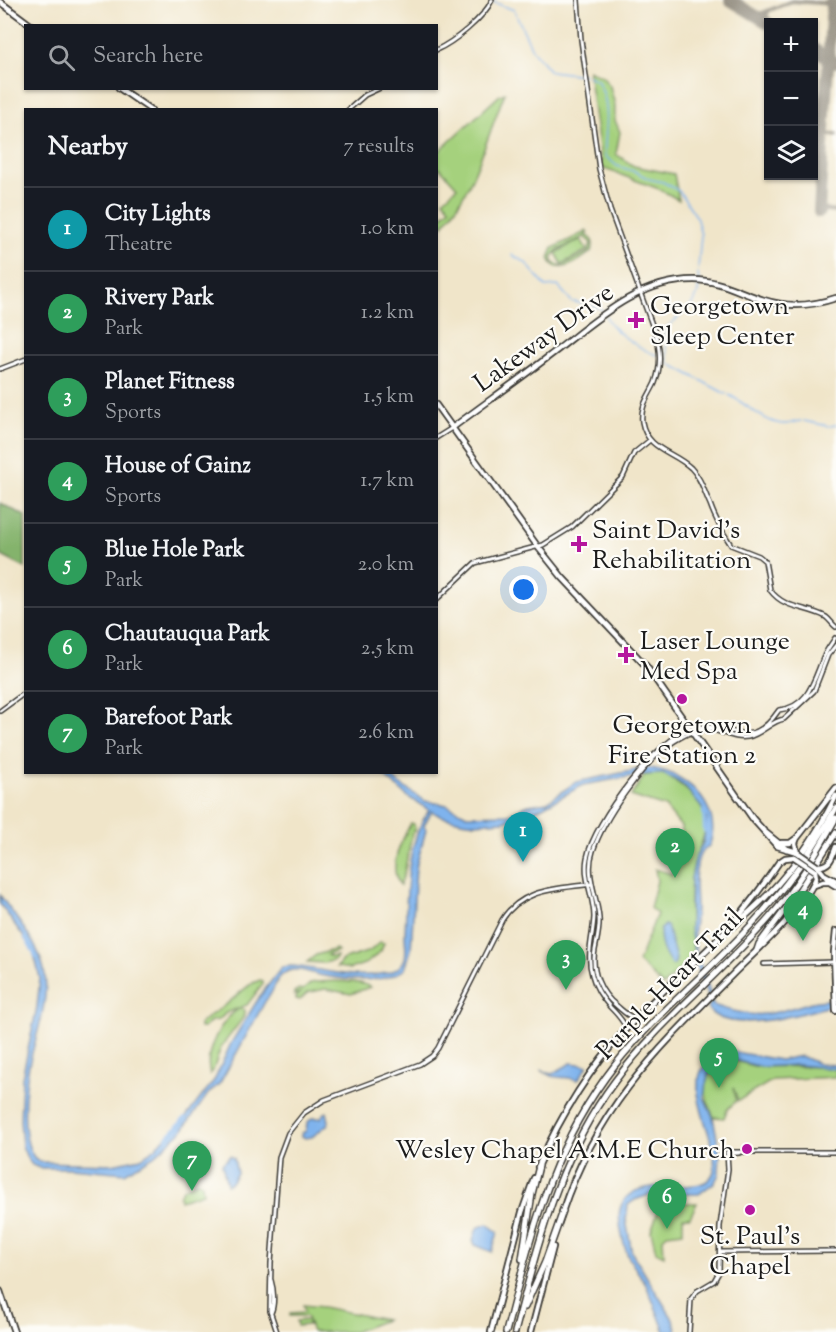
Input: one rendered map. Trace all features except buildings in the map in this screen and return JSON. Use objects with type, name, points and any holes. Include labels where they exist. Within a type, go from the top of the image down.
[{"type":"highway","points":[[724,933],[773,890],[808,843],[833,796]]},
{"type":"highway","name":"Purple Heart Trail","points":[[506,1332],[538,1213],[550,1178],[566,1143],[593,1096],[635,1041],[726,952],[792,879],[819,839],[836,808]]},
{"type":"highway","name":"Purple Heart Trail","points":[[515,1332],[548,1213],[577,1140],[597,1106],[627,1065],[771,916],[808,868],[836,818]]},
{"type":"highway","points":[[757,950],[836,833]]},
{"type":"highway","points":[[771,916],[778,913],[796,895]]},
{"type":"highway","points":[[506,1332],[523,1256],[532,1194],[539,1166]]},
{"type":"highway","points":[[518,1322],[545,1263],[563,1211]]},
{"type":"main road","points":[[0,2],[29,24]]},
{"type":"main road","points":[[123,90],[148,108]]},
{"type":"main road","name":"Lakeway Drive","points":[[452,428],[614,306],[640,292],[670,282],[696,280],[725,285],[765,300],[788,305],[813,304],[836,298]]},
{"type":"main road","points":[[438,408],[538,547],[571,587],[639,658],[753,819],[779,844],[834,882]]},
{"type":"main road","points":[[779,844],[790,843],[797,838],[833,796],[836,788]]},
{"type":"main road","points":[[796,855],[797,838]]},
{"type":"main road","points":[[779,844],[780,862]]},
{"type":"main road","points":[[834,882],[830,872],[830,862],[836,847]]},
{"type":"main road","points":[[491,1332],[522,1212],[554,1132],[577,1094],[601,1058],[626,1028],[724,933],[758,894],[780,862],[796,855]]},
{"type":"main road","points":[[816,868],[830,862]]},
{"type":"main road","points":[[529,1332],[563,1211],[579,1169],[614,1106],[651,1058],[782,925],[812,886],[816,878],[816,868]]},
{"type":"main road","points":[[812,886],[823,882],[834,882]]},
{"type":"main road","points":[[836,931],[836,1011]]},
{"type":"main road","points":[[0,1291],[14,1332]]},
{"type":"street","points":[[438,49],[456,39],[486,10],[492,0]]},
{"type":"street","points":[[578,0],[585,71],[601,179],[660,352],[657,377],[642,411],[644,429],[650,440],[660,450],[684,462],[696,473],[731,545],[759,556],[765,561],[770,590],[773,594],[785,604],[826,617],[835,635],[812,694],[784,719],[762,732],[749,736],[732,736],[711,729],[690,731]]},
{"type":"street","points":[[350,108],[365,94],[375,90]]},
{"type":"street","points":[[0,369],[24,361]]},
{"type":"street","points":[[438,437],[452,428]]},
{"type":"street","points":[[438,598],[475,563],[538,547],[579,521],[623,477],[634,453],[650,440]]},
{"type":"street","points":[[626,1028],[602,997],[592,975],[589,953],[593,912],[590,866],[594,847],[610,814],[646,766],[669,745],[690,731],[710,726],[734,734],[744,734],[762,728],[776,716],[778,711],[793,706],[811,690],[825,653],[835,635]]},
{"type":"street","points":[[0,711],[24,693]]},
{"type":"street","points":[[783,710],[787,715]]},
{"type":"street","points":[[776,716],[780,720]]},
{"type":"street","points":[[590,884],[599,922],[594,955],[597,977],[611,1001],[630,1017],[636,1018]]},
{"type":"street","points":[[277,1331],[270,1311],[279,1157],[283,1142],[295,1123],[311,1107],[328,1098],[410,1068],[428,1059],[438,1048],[510,908],[521,899],[535,893],[590,884]]},
{"type":"street","points":[[764,963],[835,962]]},
{"type":"street","points":[[689,1332],[691,1299],[697,1291],[711,1283],[720,1269],[720,1226],[728,1169],[727,1153],[836,1152]]},
{"type":"street","points":[[720,1252],[836,1251]]},
{"type":"green space","points":[[588,70],[602,76],[610,86],[615,105],[615,120],[620,132],[616,154],[634,166],[674,174],[679,200],[659,189],[602,168]]},
{"type":"green space","points":[[505,93],[472,178],[464,195],[443,225],[438,219],[450,208],[443,200],[457,187],[440,168],[438,169],[438,152],[500,95]]},
{"type":"green space","points":[[587,231],[585,235],[591,238],[593,243],[591,252],[575,263],[562,267],[552,264],[549,258],[553,248]],"holes":[[[584,237],[591,243],[588,252],[562,266],[553,263],[552,257],[556,251]]]},
{"type":"green space","points":[[581,239],[587,250],[562,264],[556,253]]},
{"type":"green space","points":[[0,503],[24,515],[24,567],[0,555]]},
{"type":"green space","points":[[661,773],[692,795],[702,807],[706,819],[705,832],[694,863],[690,886],[690,921],[694,956],[663,986],[638,962],[657,914],[650,908],[657,881],[655,869],[672,874],[681,857],[682,828],[665,807],[631,796],[645,775]]},
{"type":"green space","points":[[411,823],[414,824],[415,829],[400,885],[396,878],[395,862],[400,845]]},
{"type":"green space","points":[[380,942],[384,943],[381,951],[367,963],[350,969],[337,967],[342,960],[370,951]]},
{"type":"green space","points":[[336,949],[338,951],[327,955],[337,956],[335,960],[324,963],[307,962],[316,955]]},
{"type":"green space","points":[[260,980],[263,984],[247,1005],[226,1013],[219,1020],[211,1021],[204,1028],[200,1028],[200,1024],[206,1019],[250,985]]},
{"type":"green space","points":[[317,982],[352,982],[370,987],[351,994],[325,989],[307,993],[300,1000],[296,999],[296,996],[302,992],[294,995],[294,992]]},
{"type":"green space","points":[[240,1008],[245,1010],[243,1018],[221,1047],[210,1074],[209,1056],[215,1037],[226,1020]]},
{"type":"green space","points":[[724,1060],[762,1067],[835,1067],[836,1077],[773,1080],[738,1101],[733,1087],[736,1101],[727,1110],[724,1118],[714,1117],[706,1093],[706,1078],[715,1065]]},
{"type":"green space","points":[[197,1182],[202,1183],[203,1193],[180,1200],[182,1190]]},
{"type":"green space","points":[[697,1203],[690,1217],[683,1217],[683,1232],[667,1234],[663,1238],[664,1256],[656,1252],[651,1231],[660,1206]]},
{"type":"green space","points":[[303,1305],[385,1320],[354,1332],[312,1332],[308,1321],[308,1325],[297,1326],[296,1321],[308,1320],[306,1316],[290,1316],[290,1313],[305,1312]]},
{"type":"water","points":[[646,768],[660,770],[686,782],[705,803],[711,816],[713,830],[710,844],[698,860],[695,882],[694,935],[697,955],[713,1005],[741,1013],[761,1014],[836,998],[836,1004],[789,1016],[750,1022],[718,1017],[708,1009],[710,1003],[697,969],[690,929],[691,878],[696,855],[703,843],[707,819],[701,807],[684,786],[663,774],[639,775],[583,785],[541,808],[504,821],[475,823],[440,816],[432,811],[424,825],[426,830],[416,867],[411,950],[405,969],[386,977],[364,980],[329,977],[298,970],[286,972],[278,979],[220,1083],[208,1094],[182,1131],[154,1156],[125,1173],[40,1168],[32,1165],[27,1158],[22,1146],[20,1120],[22,1078],[37,1007],[40,978],[33,950],[0,904],[0,895],[33,942],[45,975],[43,1008],[29,1065],[26,1088],[26,1131],[32,1154],[39,1162],[112,1164],[141,1158],[157,1147],[180,1125],[215,1079],[231,1043],[260,996],[282,967],[292,966],[342,974],[368,975],[393,971],[402,964],[406,952],[407,886],[411,854],[415,838],[429,810],[408,797],[382,774],[389,774],[398,783],[425,801],[447,805],[467,815],[510,814],[528,805],[547,802],[576,782]]},
{"type":"water","points":[[665,925],[676,959],[674,965],[666,957],[661,944],[660,930]]},
{"type":"water","points":[[729,1051],[780,1060],[801,1056],[819,1064],[836,1065],[836,1069],[798,1065],[761,1067],[730,1059],[718,1063],[708,1076],[704,1097],[713,1117],[720,1153],[719,1174],[715,1182],[699,1194],[649,1195],[628,1205],[626,1220],[632,1253],[673,1319],[677,1332],[665,1332],[646,1285],[627,1253],[620,1226],[620,1209],[628,1196],[639,1190],[699,1184],[709,1180],[714,1170],[714,1157],[702,1113],[698,1085],[701,1072],[709,1060],[718,1053]]},
{"type":"water","points":[[571,1063],[588,1065],[578,1080],[550,1076],[541,1070],[552,1074]]},
{"type":"water","points":[[327,1112],[328,1124],[312,1137],[302,1136],[302,1133],[306,1131],[307,1123],[312,1118],[321,1118]]},
{"type":"water","points":[[230,1156],[234,1158],[237,1173],[227,1185],[222,1164]]},
{"type":"water","points":[[487,1224],[498,1232],[492,1252],[475,1245],[473,1240],[477,1228]]},
{"type":"waterway","points":[[493,2],[514,10],[533,51],[550,71],[584,75]]},
{"type":"waterway","points":[[588,76],[597,80],[605,99],[607,117],[605,156],[617,166],[663,182],[679,191],[696,216],[701,235],[698,269]]},
{"type":"waterway","points":[[512,255],[525,262],[546,287],[558,286],[572,302]]},
{"type":"waterway","points":[[698,274],[699,285],[694,301],[664,330],[668,363],[726,394]]},
{"type":"waterway","points":[[574,302],[601,309]]},
{"type":"waterway","points":[[606,316],[609,322],[628,339],[657,355]]},
{"type":"waterway","points":[[729,395],[771,421],[786,424],[801,421]]},
{"type":"waterway","points":[[804,421],[828,426]]},
{"type":"waterway","points":[[830,426],[836,425]]},
{"type":"waterway","points":[[704,811],[705,831]]},
{"type":"waterway","points":[[26,938],[37,958]]},
{"type":"waterway","points":[[167,1138],[185,1119]]},
{"type":"taxiway","points":[[831,0],[826,3],[832,10],[836,4]]},
{"type":"taxiway","points":[[753,13],[760,14],[792,1],[836,4]]},
{"type":"taxiway","points":[[767,18],[768,11]]},
{"type":"taxiway","points":[[824,130],[827,135],[836,135]]},
{"type":"taxiway","points":[[819,209],[836,211]]},
{"type":"runway","points":[[730,0],[764,21]]},
{"type":"runway","points":[[819,212],[832,0]]},
{"type":"runway","points":[[818,51],[835,62]]},
{"type":"place","name":"Georgetown Sleep Center","points":[[636,320]]},
{"type":"place","name":"Saint David's Rehabilitation","points":[[579,544]]},
{"type":"place","name":"Laser Lounge Med Spa","points":[[626,655]]},
{"type":"place","name":"Georgetown Fire Station 2","points":[[682,699]]},
{"type":"place","name":"City Lights","points":[[523,862]]},
{"type":"place","name":"Rivery Park","points":[[675,878]]},
{"type":"place","name":"House of Gainz","points":[[803,941]]},
{"type":"place","name":"Planet Fitness","points":[[566,990]]},
{"type":"place","name":"Blue Hole Park","points":[[719,1088]]},
{"type":"place","name":"Wesley Chapel A.M.E Church","points":[[747,1149]]},
{"type":"place","name":"Barefoot Park","points":[[192,1191]]},
{"type":"place","name":"St. Paul's Chapel","points":[[750,1210]]},
{"type":"place","name":"Chautauqua Park","points":[[667,1229]]}]
